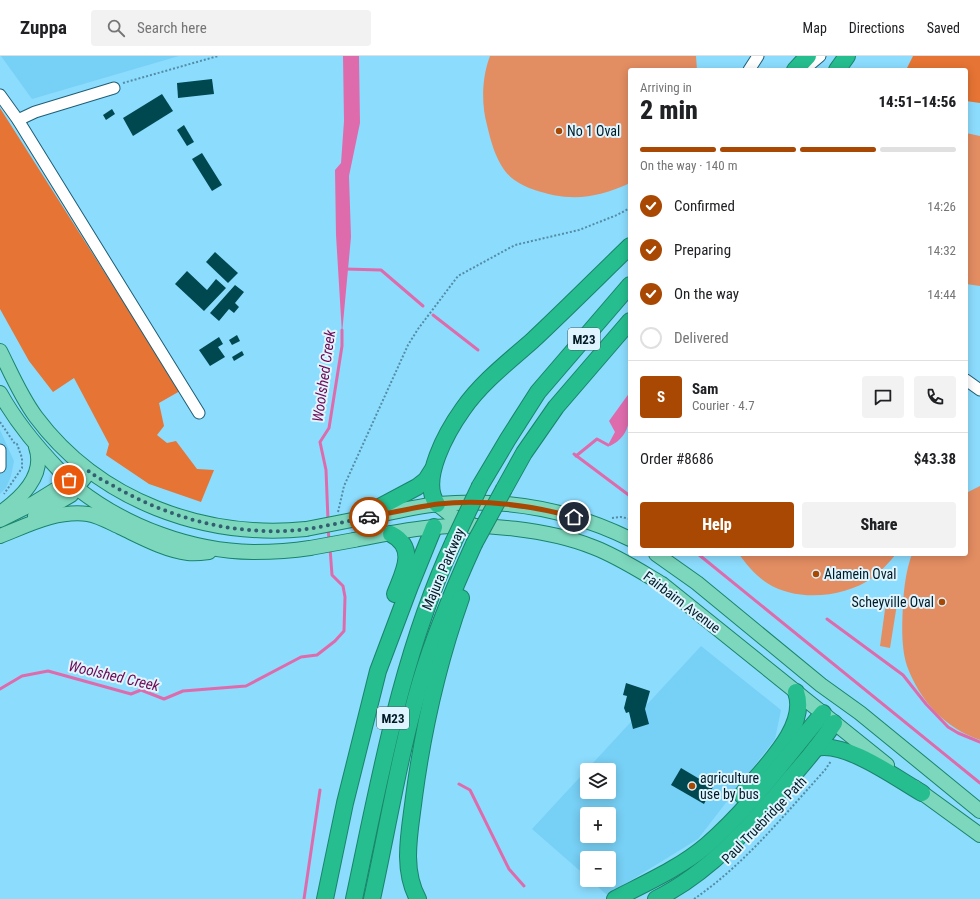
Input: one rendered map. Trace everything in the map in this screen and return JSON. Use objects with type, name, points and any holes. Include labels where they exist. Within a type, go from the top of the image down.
[{"type":"highway","points":[[354,520],[418,487],[426,480],[433,469],[448,433],[469,402],[628,248]]},
{"type":"highway","name":"Majura Parkway","points":[[354,899],[402,683],[419,626],[440,571],[480,486],[538,392],[628,287]]},
{"type":"highway","name":"Majura Parkway","points":[[372,899],[403,754],[421,681],[444,615],[474,544],[524,453],[556,407],[628,323]]},
{"type":"highway","points":[[433,469],[432,494],[440,508]]},
{"type":"highway","points":[[326,899],[347,795],[378,671],[434,527]]},
{"type":"highway","points":[[378,671],[383,629],[407,558],[403,543],[398,537],[391,534]]},
{"type":"highway","points":[[418,899],[412,883],[408,859],[408,844],[416,782],[435,682],[465,588],[474,544]]},
{"type":"highway","points":[[707,845],[730,810],[786,742],[798,709],[799,701],[796,692]]},
{"type":"highway","points":[[656,899],[699,871],[746,830],[816,748],[829,718]]},
{"type":"highway","points":[[615,899],[673,869],[707,845],[829,718]]},
{"type":"highway","points":[[816,748],[834,748],[864,759],[922,793]]},
{"type":"main road","points":[[0,350],[18,387],[37,417],[55,439],[89,471],[149,505],[189,520],[242,530],[286,531],[440,508],[460,503],[493,503],[558,513],[589,521],[628,539]]},
{"type":"main road","name":"Fairbairn Avenue","points":[[0,393],[19,425],[36,447],[73,484],[129,520],[164,536],[184,542],[232,551],[280,552],[434,527],[481,526],[560,537],[593,547],[624,562],[662,584],[922,793],[980,835]]},
{"type":"main road","points":[[0,514],[25,491],[32,480],[38,463],[36,447]]},
{"type":"main road","points":[[0,520],[73,484],[89,471]]},
{"type":"main road","points":[[0,536],[67,498],[73,484]]},
{"type":"main road","points":[[440,508],[459,519],[481,526]]},
{"type":"main road","points":[[434,527],[440,508]]},
{"type":"main road","points":[[0,536],[41,519],[61,515],[82,514],[97,517],[152,543],[182,552],[195,553],[232,551]]},
{"type":"main road","name":"Fairbairn Avenue","points":[[659,556],[697,583],[836,697],[980,811]]},
{"type":"main road","points":[[829,718],[836,697]]},
{"type":"main road","points":[[829,718],[848,705]]},
{"type":"street","points":[[750,68],[758,56]]},
{"type":"street","points":[[806,64],[820,56]]},
{"type":"street","points":[[18,120],[35,112],[114,88]]},
{"type":"street","points":[[0,95],[18,120],[199,413]]},
{"type":"street","points":[[968,381],[980,390]]},
{"type":"street","points":[[0,450],[0,468]]},
{"type":"path","points":[[338,516],[338,508],[344,486],[408,345],[422,322],[458,276],[516,245],[570,232],[603,221],[628,209]]},
{"type":"path","points":[[0,422],[15,444],[17,444],[23,460],[21,470],[1,497]]},
{"type":"path","name":"Paul Truebridge Path","points":[[694,899],[709,889],[743,860],[829,765],[834,748]]},
{"type":"shaded area","points":[[1,56],[179,56],[32,99]]},
{"type":"shaded area","points":[[343,56],[359,56],[360,123],[349,176],[351,237],[342,334],[336,235],[335,170],[341,163],[344,121]]},
{"type":"shaded area","name":"No 1 Oval","points":[[490,56],[696,56],[697,68],[628,68],[628,184],[605,193],[582,197],[570,197],[558,196],[532,189],[517,182],[505,171],[496,155],[485,117],[483,90],[487,64]]},
{"type":"shaded area","points":[[913,56],[980,56],[980,103],[968,101],[968,68],[907,68]]},
{"type":"shaded area","points":[[0,108],[180,391],[159,403],[164,426],[157,435],[167,443],[176,441],[197,469],[214,470],[201,502],[149,484],[106,455],[109,444],[74,378],[53,392],[29,361],[0,309]]},
{"type":"shaded area","points":[[968,133],[980,136],[980,286],[968,284]]},
{"type":"shaded area","points":[[628,395],[628,425],[623,436],[610,446],[608,445],[615,432],[609,421]]},
{"type":"shaded area","points":[[0,430],[14,461],[11,476],[6,488],[0,494]]},
{"type":"shaded area","name":"Scheyville Oval","points":[[980,486],[980,740],[967,735],[945,721],[935,712],[919,691],[912,679],[905,659],[902,628],[905,585],[911,556],[968,556],[968,492]]},
{"type":"shaded area","name":"Alamein Oval","points":[[740,556],[894,556],[879,573],[861,585],[848,590],[820,595],[792,593],[779,589],[767,583],[748,566]]},
{"type":"shaded area","points":[[886,602],[897,604],[890,648],[880,646]]},
{"type":"shaded area","name":"agriculture use by bus","points":[[701,646],[781,710],[775,739],[698,839],[607,895],[598,887],[616,887],[616,851],[580,851],[580,871],[532,829],[580,777],[580,799],[616,799],[616,763],[593,763]]},
{"type":"building","points":[[212,79],[214,94],[178,98],[177,83]]},
{"type":"building","points":[[162,94],[173,111],[133,136],[123,118]]},
{"type":"building","points":[[112,109],[115,114],[106,120],[103,115]]},
{"type":"building","points":[[184,125],[194,142],[187,146],[177,130]]},
{"type":"building","points":[[202,153],[222,185],[212,191],[192,159]]},
{"type":"building","points":[[215,252],[238,273],[228,283],[206,262]]},
{"type":"building","points":[[187,271],[207,290],[216,279],[226,288],[204,311],[175,284]]},
{"type":"building","points":[[235,285],[244,292],[235,303],[239,307],[234,313],[229,309],[219,321],[210,313]]},
{"type":"building","points":[[237,335],[240,341],[232,345],[229,340]]},
{"type":"building","points":[[219,337],[223,344],[218,347],[225,357],[210,366],[199,350]]},
{"type":"building","points":[[242,351],[244,355],[234,361],[232,357]]},
{"type":"building","points":[[626,683],[650,691],[645,709],[649,724],[633,729],[629,712],[626,713],[624,708],[627,696],[623,695]]},
{"type":"building","name":"agriculture use by bus","points":[[681,768],[713,787],[704,804],[671,785]]},
{"type":"waterway","points":[[345,269],[381,270],[423,306]]},
{"type":"waterway","points":[[433,315],[478,350]]},
{"type":"waterway","name":"Woolshed Creek","points":[[328,520],[326,470],[320,442],[329,428],[342,346],[342,330]]},
{"type":"waterway","points":[[576,456],[597,439],[608,445]]},
{"type":"waterway","points":[[574,454],[628,494]]},
{"type":"waterway","name":"Woolshed Creek","points":[[328,528],[329,540]]},
{"type":"waterway","name":"Woolshed Creek","points":[[0,689],[22,676],[48,671],[131,694],[141,690],[164,699],[183,691],[246,686],[301,657],[317,655],[335,641],[344,631],[345,597],[343,586],[332,575],[330,548]]},
{"type":"waterway","points":[[700,556],[980,783]]},
{"type":"waterway","points":[[827,619],[903,675],[926,704],[948,727],[980,742]]},
{"type":"waterway","points":[[459,784],[470,790],[509,869],[524,886]]},
{"type":"waterway","points":[[304,899],[320,790]]},
{"type":"way so far","points":[[69,480],[89,471],[98,478],[149,505],[169,513],[189,520],[242,530],[286,531],[306,529],[369,517]]},
{"type":"place","name":"No 1 Oval","points":[[559,131]]},
{"type":"place","name":"Alamein Oval","points":[[816,574]]},
{"type":"place","name":"Scheyville Oval","points":[[942,602]]},
{"type":"place","name":"agriculture use by bus","points":[[692,786]]},
{"type":"route","points":[[369,517],[437,504],[474,502],[540,509],[574,517]]}]
